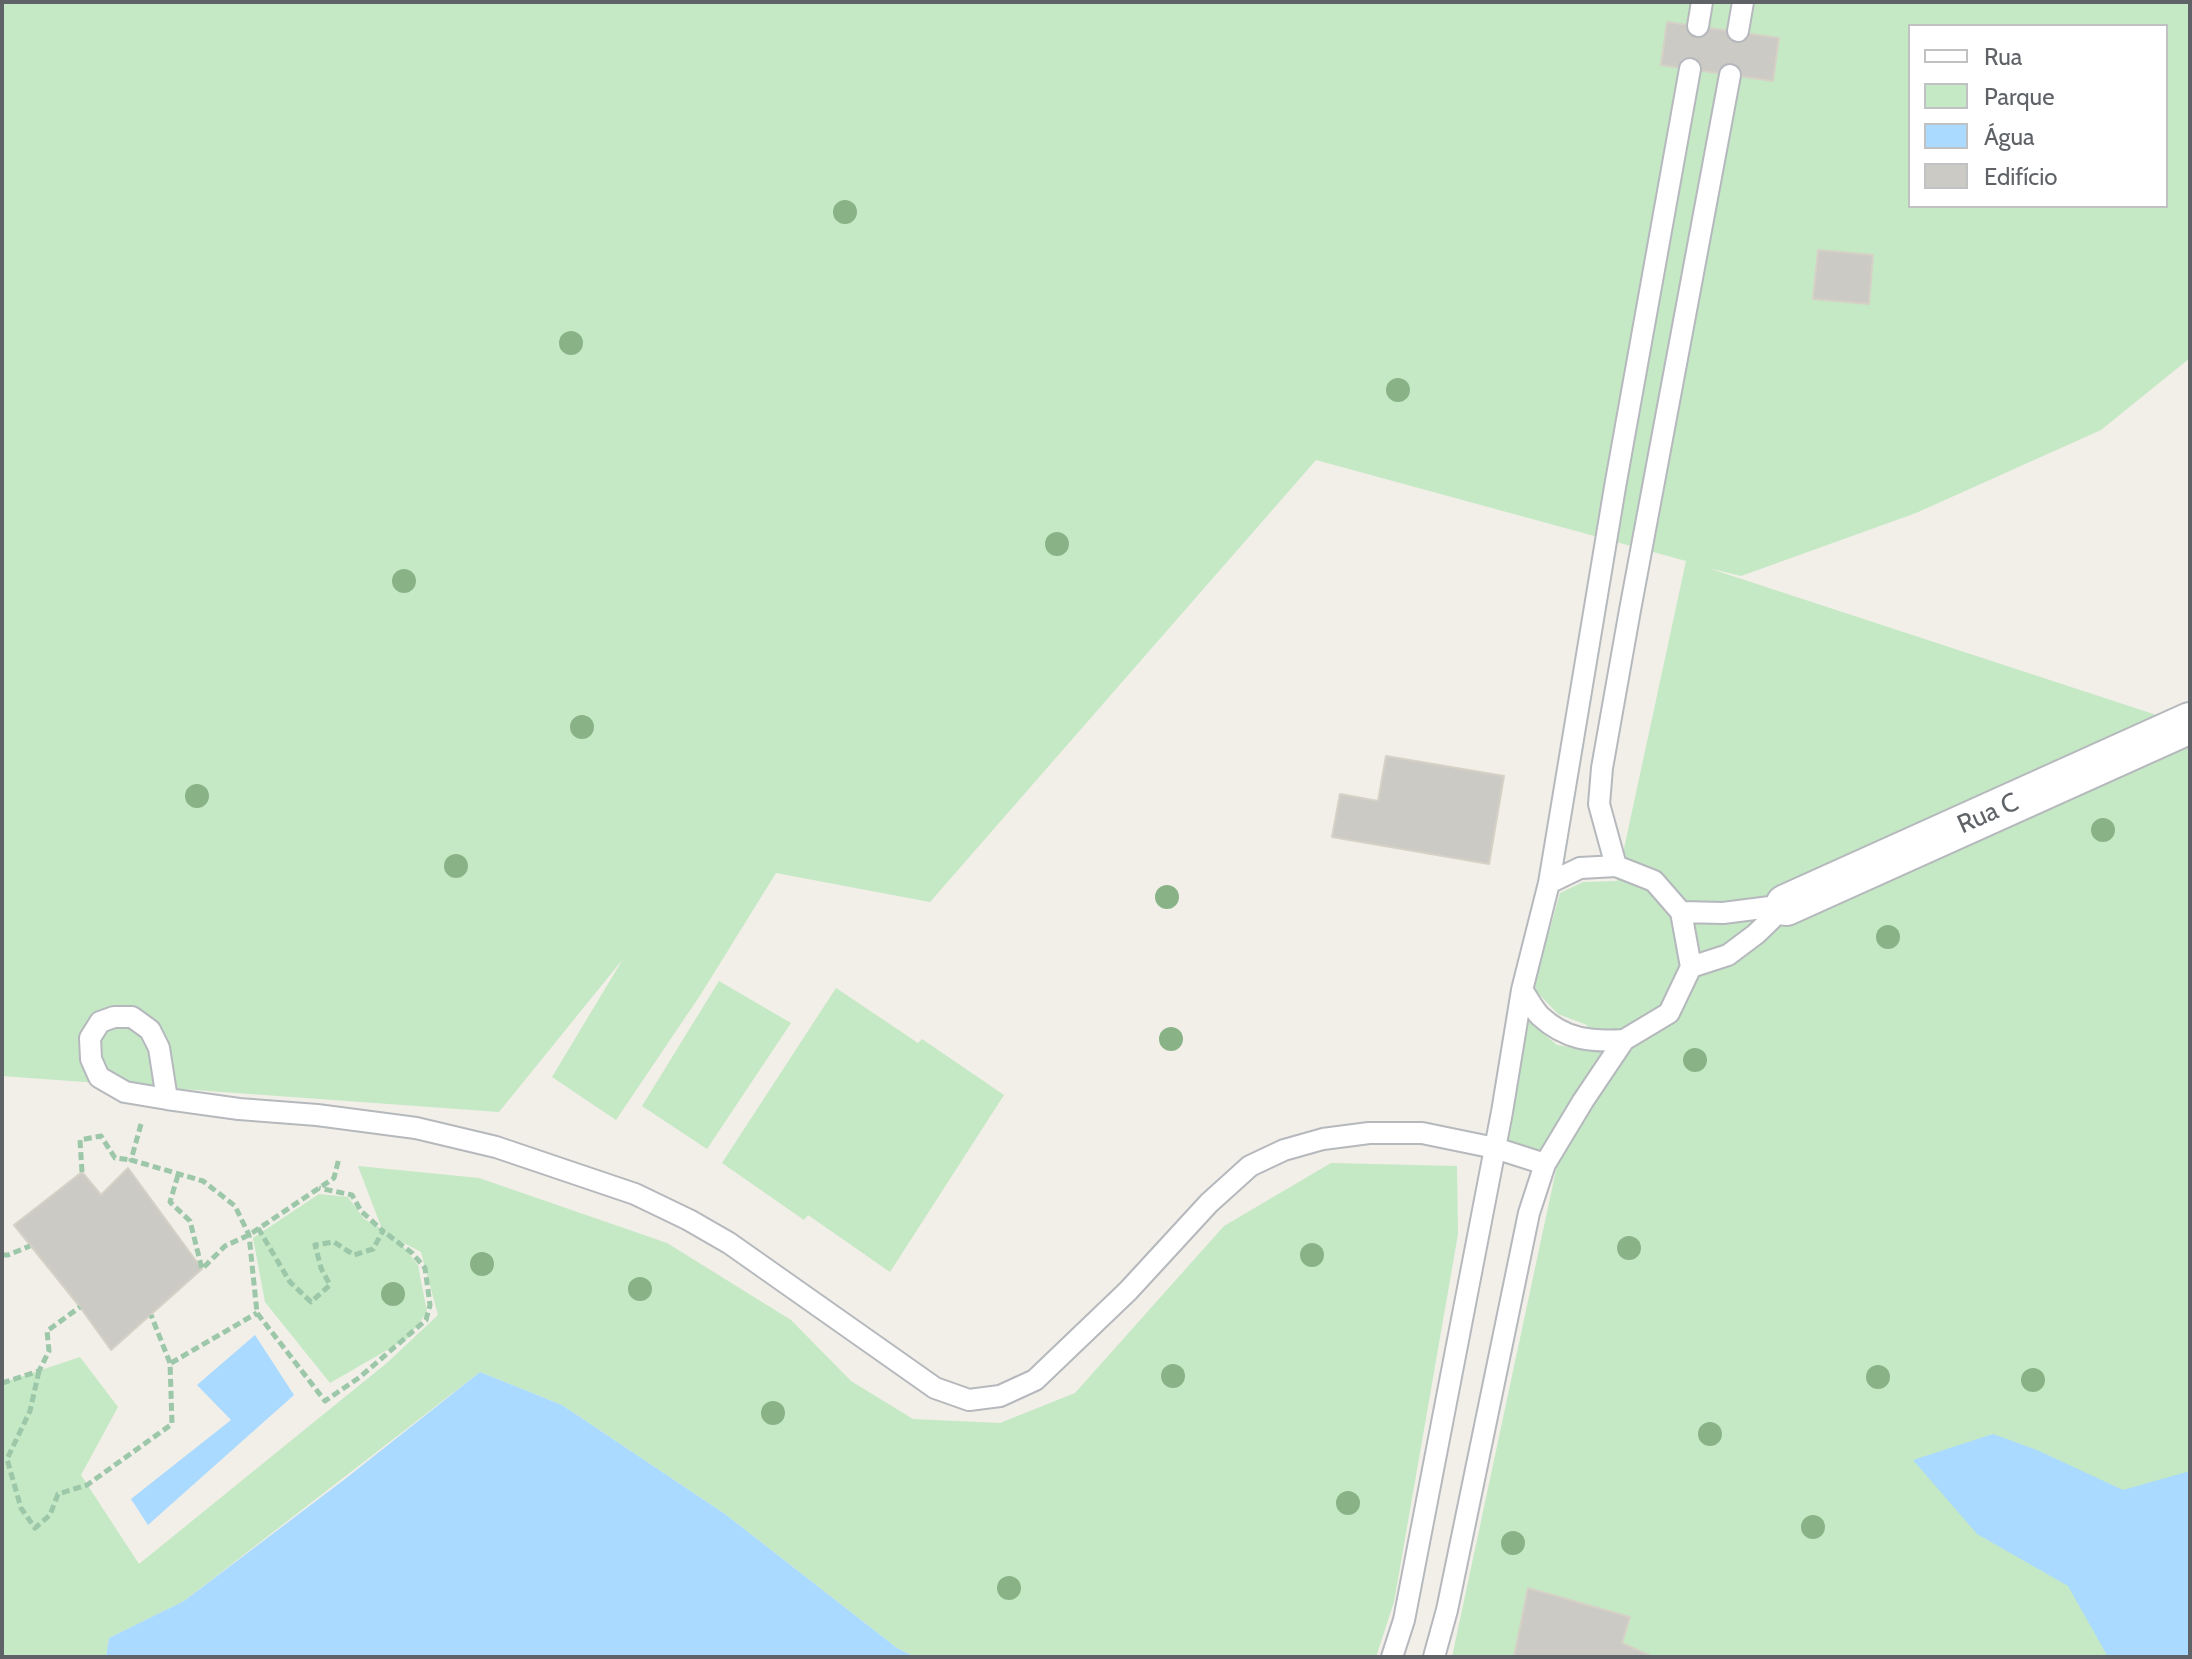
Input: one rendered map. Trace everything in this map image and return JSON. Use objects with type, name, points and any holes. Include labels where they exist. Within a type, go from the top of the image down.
[{"type":"street","name":"Rua C","points":[[1786,905],[2190,723]]},
{"type":"lane","points":[[1698,26],[1702,2]]},
{"type":"lane","points":[[1738,31],[1743,2]]},
{"type":"lane","points":[[1392,1657],[1404,1620],[1495,1148],[1522,990],[1549,883],[1690,69]]},
{"type":"lane","points":[[1616,866],[1599,804],[1602,768],[1730,75]]},
{"type":"lane","points":[[1434,1657],[1447,1610],[1529,1213],[1545,1164],[1624,1040],[1669,1013],[1691,967],[1681,912],[1654,881],[1616,866],[1580,868],[1549,883]]},
{"type":"lane","points":[[1681,912],[1723,913],[1786,905]]},
{"type":"lane","points":[[1691,967],[1728,955],[1786,905]]},
{"type":"lane","points":[[1522,990],[1539,1015],[1564,1033],[1594,1042],[1624,1040]]},
{"type":"lane","points":[[158,1097],[416,1128],[496,1147],[635,1194],[729,1243],[935,1388],[969,1400],[1000,1396],[1035,1380],[1128,1291],[1209,1203],[1250,1166],[1284,1150],[1369,1133],[1422,1133],[1495,1148],[1545,1164]]},
{"type":"path","points":[[131,1160],[158,1097]]},
{"type":"path","points":[[82,1172],[80,1140],[101,1136],[115,1158],[203,1181],[235,1206],[249,1235],[257,1313],[325,1401],[360,1377],[426,1320],[430,1305],[425,1268],[412,1253],[361,1211],[352,1195],[319,1188]]},
{"type":"path","points":[[178,1174],[170,1202],[190,1221],[202,1269],[225,1246],[249,1235],[334,1178],[339,1158]]},
{"type":"path","points":[[258,1228],[290,1282],[311,1302],[330,1285],[321,1268],[315,1245],[334,1242],[354,1255],[373,1249],[383,1231]]},
{"type":"path","points":[[2,1255],[30,1246]]},
{"type":"path","points":[[80,1307],[47,1331],[49,1351],[39,1371],[30,1411],[7,1459],[21,1508],[35,1528],[50,1515],[58,1494],[87,1485],[172,1424],[170,1363],[151,1315]]},
{"type":"path","points":[[170,1363],[257,1313]]},
{"type":"path","points":[[2,1383],[39,1371]]},
{"type":"green space","points":[[2,2],[2190,2],[2190,358],[2101,430],[1916,513],[1741,576],[1708,568],[2190,726],[2190,1657],[1452,1657],[1569,1109],[1540,1150],[1504,1142],[1527,1020],[1557,1045],[1581,1049],[1587,1025],[1558,1014],[1533,988],[1560,893],[1583,882],[1617,881],[1686,561],[1316,460],[930,902],[776,873],[701,994],[616,1120],[552,1077],[623,959],[499,1112],[2,1076]]},
{"type":"green space","points":[[719,981],[791,1023],[707,1149],[642,1106]]},
{"type":"green space","points":[[836,988],[918,1043],[922,1039],[1004,1095],[890,1272],[808,1215],[804,1220],[722,1163]]},
{"type":"green space","points":[[1331,1163],[1457,1166],[1458,1234],[1394,1602],[1376,1657],[915,1657],[897,1648],[725,1514],[562,1405],[480,1372],[184,1601],[109,1638],[106,1657],[2,1657],[2,1383],[80,1357],[118,1407],[81,1475],[139,1564],[388,1362],[438,1315],[421,1252],[398,1240],[418,1265],[427,1312],[408,1338],[330,1383],[265,1302],[253,1238],[319,1194],[348,1197],[364,1219],[382,1229],[358,1166],[479,1178],[667,1243],[791,1320],[851,1381],[913,1419],[1000,1423],[1075,1393],[1224,1226]]},
{"type":"water","points":[[255,1335],[294,1395],[148,1525],[131,1499],[231,1420],[197,1385]]},
{"type":"water","points":[[480,1372],[562,1405],[725,1514],[897,1648],[915,1657],[106,1657],[109,1638],[184,1601]]},
{"type":"water","points":[[1993,1434],[2037,1450],[2123,1490],[2190,1471],[2190,1657],[2108,1657],[2068,1586],[1977,1534],[1913,1460]]},
{"type":"building","points":[[1667,22],[1779,38],[1773,81],[1661,65]]},
{"type":"building","points":[[1818,250],[1873,255],[1869,304],[1813,299]]},
{"type":"building","points":[[1386,756],[1504,776],[1489,864],[1332,837],[1340,794],[1378,801]]},
{"type":"building","points":[[128,1168],[202,1269],[111,1350],[14,1225],[82,1172],[101,1195]]},
{"type":"building","points":[[1528,1588],[1630,1617],[1622,1643],[1653,1657],[1514,1657]]}]
